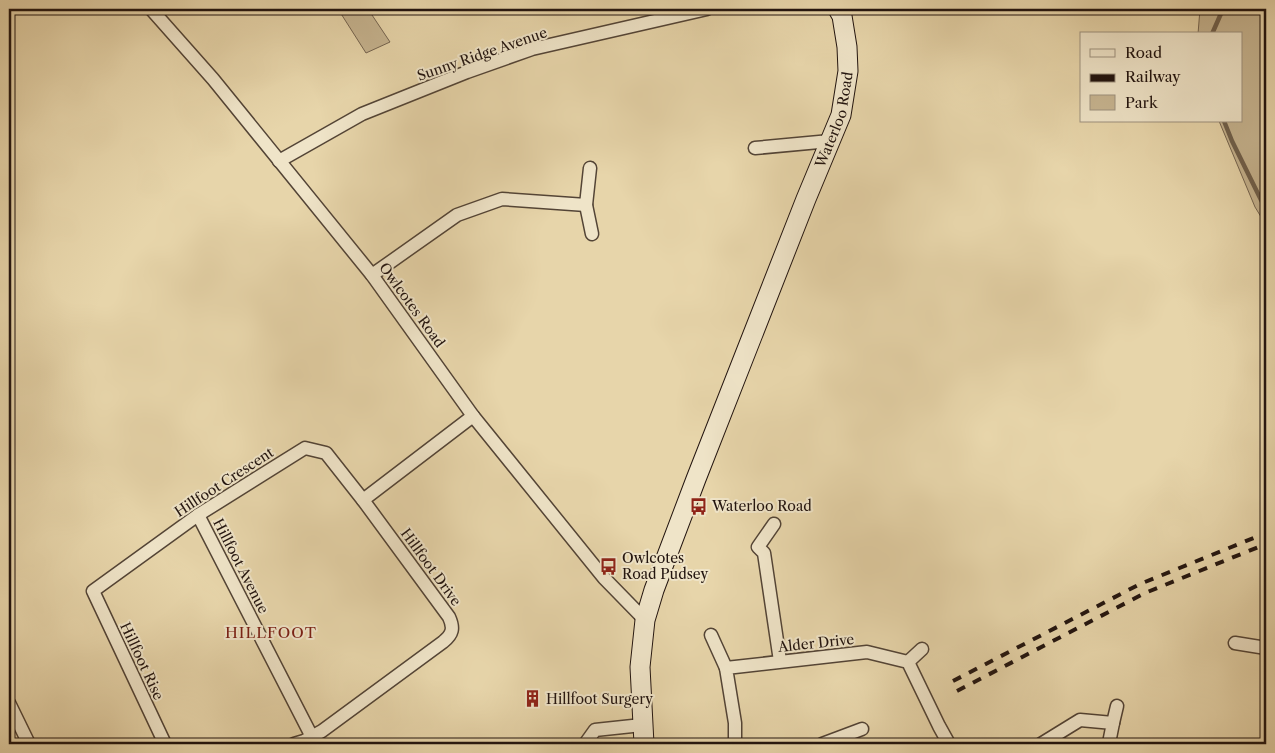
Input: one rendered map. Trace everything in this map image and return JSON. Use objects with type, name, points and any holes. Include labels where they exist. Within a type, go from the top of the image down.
[{"type":"main road","name":"Waterloo Road","points":[[644,744],[640,667],[645,620],[654,590],[696,479],[840,115],[848,71],[847,47],[842,16],[838,9]]},
{"type":"street","name":"Owlcotes Road","points":[[151,9],[214,79],[372,275],[473,416],[604,578],[645,620]]},
{"type":"street","name":"Sunny Ridge Avenue","points":[[279,161],[362,114],[476,68],[532,49],[707,9]]},
{"type":"street","points":[[755,148],[830,141]]},
{"type":"street","points":[[590,168],[586,205],[592,234]]},
{"type":"street","points":[[372,275],[457,214],[502,199],[586,205]]},
{"type":"street","points":[[363,500],[473,416]]},
{"type":"street","name":"Hillfoot Crescent","points":[[93,590],[198,515],[305,448],[326,453],[363,500]]},
{"type":"street","name":"Hillfoot Drive","points":[[294,744],[312,737],[443,642],[452,632],[453,625],[449,617],[363,500]]},
{"type":"street","name":"Hillfoot Avenue","points":[[198,515],[312,737]]},
{"type":"street","points":[[774,524],[758,548],[764,553],[780,662]]},
{"type":"street","name":"Hillfoot Rise","points":[[93,590],[165,744]]},
{"type":"street","points":[[710,635],[726,668],[735,723],[735,744]]},
{"type":"street","points":[[1235,643],[1266,648]]},
{"type":"street","points":[[922,650],[908,662],[938,726],[949,744]]},
{"type":"street","name":"Alder Drive","points":[[726,668],[867,652],[908,662]]},
{"type":"street","points":[[9,703],[29,744]]},
{"type":"street","points":[[1109,743],[1117,706]]},
{"type":"street","points":[[1040,744],[1080,720],[1113,723]]},
{"type":"street","points":[[585,744],[595,730],[642,725]]},
{"type":"street","points":[[822,744],[862,729]]},
{"type":"green space","points":[[338,9],[368,9],[390,42],[366,53]]},
{"type":"green space","points":[[1200,9],[1266,9],[1264,120],[1266,128],[1266,225],[1255,207],[1219,122],[1242,122],[1242,32],[1198,32]]},
{"type":"waterway","points":[[1213,32],[1223,9]]},
{"type":"waterway","points":[[1224,122],[1266,210]]},
{"type":"railway","points":[[953,681],[1140,584],[1266,533]]},
{"type":"railway","points":[[957,691],[1145,593],[1266,544]]},
{"type":"place","name":"Waterloo Road","points":[[698,506]]},
{"type":"place","name":"Owlcotes Road Pudsey","points":[[608,566]]},
{"type":"place","name":"Hillfoot Surgery","points":[[532,699]]},
{"type":"district","name":"HILLFOOT","points":[[271,632]]}]
